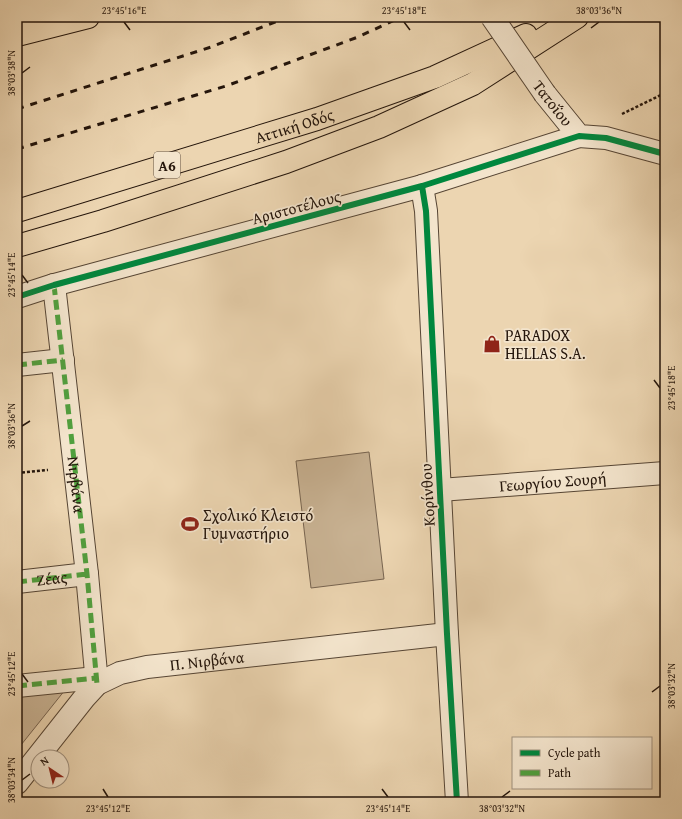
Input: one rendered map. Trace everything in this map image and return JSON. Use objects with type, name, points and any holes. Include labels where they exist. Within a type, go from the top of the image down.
[{"type":"highway","points":[[17,35],[88,17]]},
{"type":"highway","name":"Αττική Οδός","points":[[17,210],[317,120],[435,77],[562,17]]},
{"type":"highway","points":[[17,246],[103,221],[286,162],[379,127],[473,84],[577,17]]},
{"type":"street","name":"Τατοΐου","points":[[492,17],[545,94],[579,136],[606,138],[665,154]]},
{"type":"street","name":"Αριστοτέλους","points":[[17,297],[54,285],[422,186],[579,136]]},
{"type":"street","name":"Κορίνθου","points":[[422,186],[426,211],[457,802]]},
{"type":"street","name":"Νιρβάνα","points":[[54,285],[87,574],[97,681]]},
{"type":"street","points":[[17,365],[63,360]]},
{"type":"street","name":"Γεωργίου Σουρή","points":[[440,490],[665,473]]},
{"type":"street","name":"Ζέας","points":[[17,582],[87,574]]},
{"type":"street","name":"Π. Νιρβάνα","points":[[17,783],[97,681],[120,673],[147,667],[447,634]]},
{"type":"street","points":[[17,686],[97,681]]},
{"type":"shaded area","points":[[369,452],[384,579],[311,588],[296,461]]},
{"type":"shaded area","points":[[65,690],[17,750],[17,695]]},
{"type":"railway","points":[[17,109],[211,47],[288,17]]},
{"type":"railway","points":[[17,149],[226,86],[358,37],[401,17]]},
{"type":"marked path","points":[[54,285],[87,574],[97,684]]},
{"type":"marked path","points":[[17,365],[63,360]]},
{"type":"marked path","points":[[17,582],[87,574]]},
{"type":"marked path","points":[[17,686],[96,678]]},
{"type":"cycle path","points":[[17,297],[54,285],[422,186],[579,136],[606,138],[665,154]]},
{"type":"cycle path","points":[[422,186],[426,211],[457,802]]},
{"type":"place","name":"PARADOX HELLAS S.A.","points":[[492,344]]},
{"type":"place","name":"Σχολικό Κλειστό Γυμναστήριο","points":[[190,524]]}]
